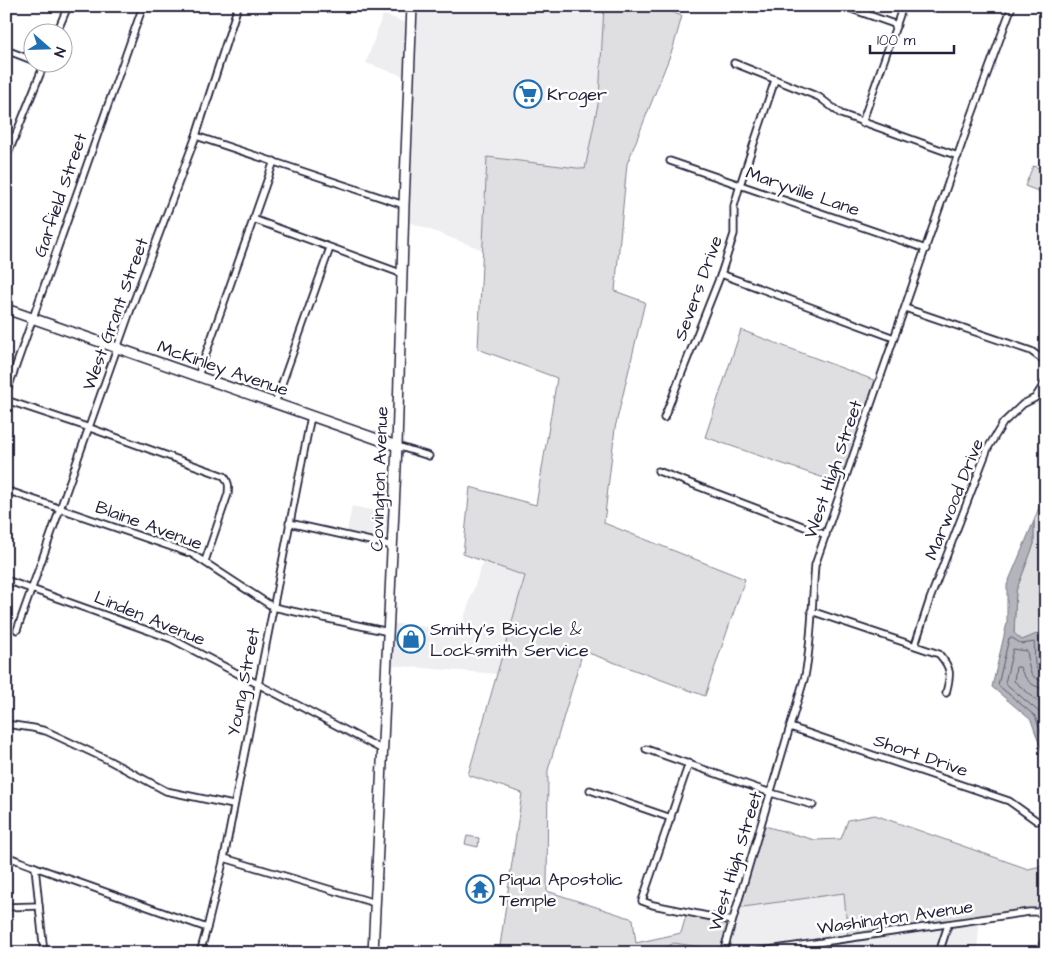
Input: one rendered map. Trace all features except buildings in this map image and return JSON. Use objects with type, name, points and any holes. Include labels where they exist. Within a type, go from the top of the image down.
[{"type":"main road","name":"Covington Avenue","points":[[373,953],[393,546],[412,6]]},
{"type":"main road","name":"McKinley Avenue","points":[[6,309],[397,446]]},
{"type":"street","points":[[61,22],[68,6]]},
{"type":"street","name":"Garfield Street","points":[[6,394],[143,6]]},
{"type":"street","name":"West Grant Street","points":[[17,630],[33,590],[117,348],[196,136],[238,6]]},
{"type":"street","points":[[843,6],[897,25]]},
{"type":"street","points":[[862,123],[903,6]]},
{"type":"street","name":"West High Street","points":[[724,952],[805,676],[810,651],[815,565],[1012,6]]},
{"type":"street","points":[[6,50],[22,56]]},
{"type":"street","points":[[734,63],[819,97],[840,114],[958,156]]},
{"type":"street","points":[[6,159],[16,138],[40,72]]},
{"type":"street","name":"Severs Drive","points":[[664,418],[721,274],[734,234],[734,206],[776,80]]},
{"type":"street","points":[[6,134],[16,138]]},
{"type":"street","points":[[196,136],[404,205]]},
{"type":"street","points":[[198,376],[274,161]]},
{"type":"street","name":"Maryville Lane","points":[[670,161],[926,249]]},
{"type":"street","points":[[253,219],[403,274]]},
{"type":"street","points":[[275,403],[330,248]]},
{"type":"street","points":[[721,274],[894,338]]},
{"type":"street","points":[[905,308],[1031,351],[1046,362]]},
{"type":"street","name":"Marwood Drive","points":[[915,645],[930,599],[988,448],[1003,423],[1023,404],[1034,398],[1046,381]]},
{"type":"street","points":[[6,400],[217,473],[228,481],[228,494],[205,562]]},
{"type":"street","name":"Young Street","points":[[200,953],[224,858],[311,416]]},
{"type":"street","name":"McKinley Avenue","points":[[397,446],[429,456]]},
{"type":"street","points":[[658,471],[826,535]]},
{"type":"street","name":"Blaine Avenue","points":[[6,490],[192,554],[273,607]]},
{"type":"street","points":[[289,523],[393,546]]},
{"type":"street","name":"Linden Avenue","points":[[6,580],[172,638],[384,750]]},
{"type":"street","points":[[273,607],[388,632]]},
{"type":"street","points":[[811,611],[939,654],[947,664],[950,676],[946,693]]},
{"type":"street","points":[[6,724],[46,731],[108,760],[166,792],[233,805]]},
{"type":"street","name":"Short Drive","points":[[790,727],[1009,801],[1037,822]]},
{"type":"street","points":[[646,749],[813,805]]},
{"type":"street","points":[[689,763],[642,901],[653,905],[732,921]]},
{"type":"street","points":[[590,790],[671,818]]},
{"type":"street","points":[[6,854],[11,858],[35,867],[207,928]]},
{"type":"street","points":[[224,858],[375,903]]},
{"type":"street","points":[[35,867],[44,953]]},
{"type":"street","points":[[6,907],[39,906]]},
{"type":"street","name":"Washington Avenue","points":[[748,953],[1029,912],[1046,912]]},
{"type":"street","points":[[939,953],[948,925]]},
{"type":"street","points":[[1040,953],[1046,934]]},
{"type":"street","points":[[724,952],[736,953]]},
{"type":"shaded area","points":[[412,6],[604,6],[599,99],[585,169],[487,157],[483,250],[404,220],[409,78],[366,63],[383,14],[411,25]]},
{"type":"shaded area","points":[[604,6],[656,6],[682,16],[673,48],[627,164],[615,291],[645,302],[615,428],[604,523],[745,579],[705,696],[583,651],[548,770],[547,891],[633,919],[636,943],[681,933],[687,912],[732,921],[724,951],[674,943],[665,948],[664,953],[499,953],[522,793],[468,775],[525,576],[463,554],[470,487],[536,505],[557,378],[478,349],[487,157],[585,169],[599,99]]},
{"type":"shaded area","points":[[1033,166],[1046,170],[1046,194],[1025,186]]},
{"type":"shaded area","points":[[741,330],[879,382],[844,485],[705,437]]},
{"type":"shaded area","points":[[1046,488],[1046,672],[1039,665],[1039,634],[1022,640],[1014,634],[1016,591],[1034,544],[1034,521]]},
{"type":"shaded area","points":[[352,506],[394,515],[393,546],[346,536]]},
{"type":"shaded area","points":[[483,561],[525,576],[497,674],[387,665],[389,623],[460,630]]},
{"type":"shaded area","points":[[875,815],[1028,869],[1046,865],[1046,912],[848,939],[844,893],[736,908],[761,825],[815,840],[841,839],[848,820]]},
{"type":"shaded area","points":[[467,836],[479,838],[478,847],[465,844]]},
{"type":"shaded area","points":[[844,893],[846,908],[980,919],[977,948],[990,953],[665,953],[664,948],[674,943],[724,951],[736,908]]},
{"type":"water","points":[[1034,521],[1034,544],[1016,591],[1014,633],[1022,640],[1039,633],[1039,665],[1046,672],[1046,757],[1043,754],[1031,720],[992,687],[1007,623],[1007,585]]},
{"type":"place","name":"Kroger","points":[[528,94]]},
{"type":"place","name":"Smitty's Bicycle & Locksmith Service","points":[[411,639]]},
{"type":"place","name":"Piqua Apostolic Temple","points":[[480,889]]}]
